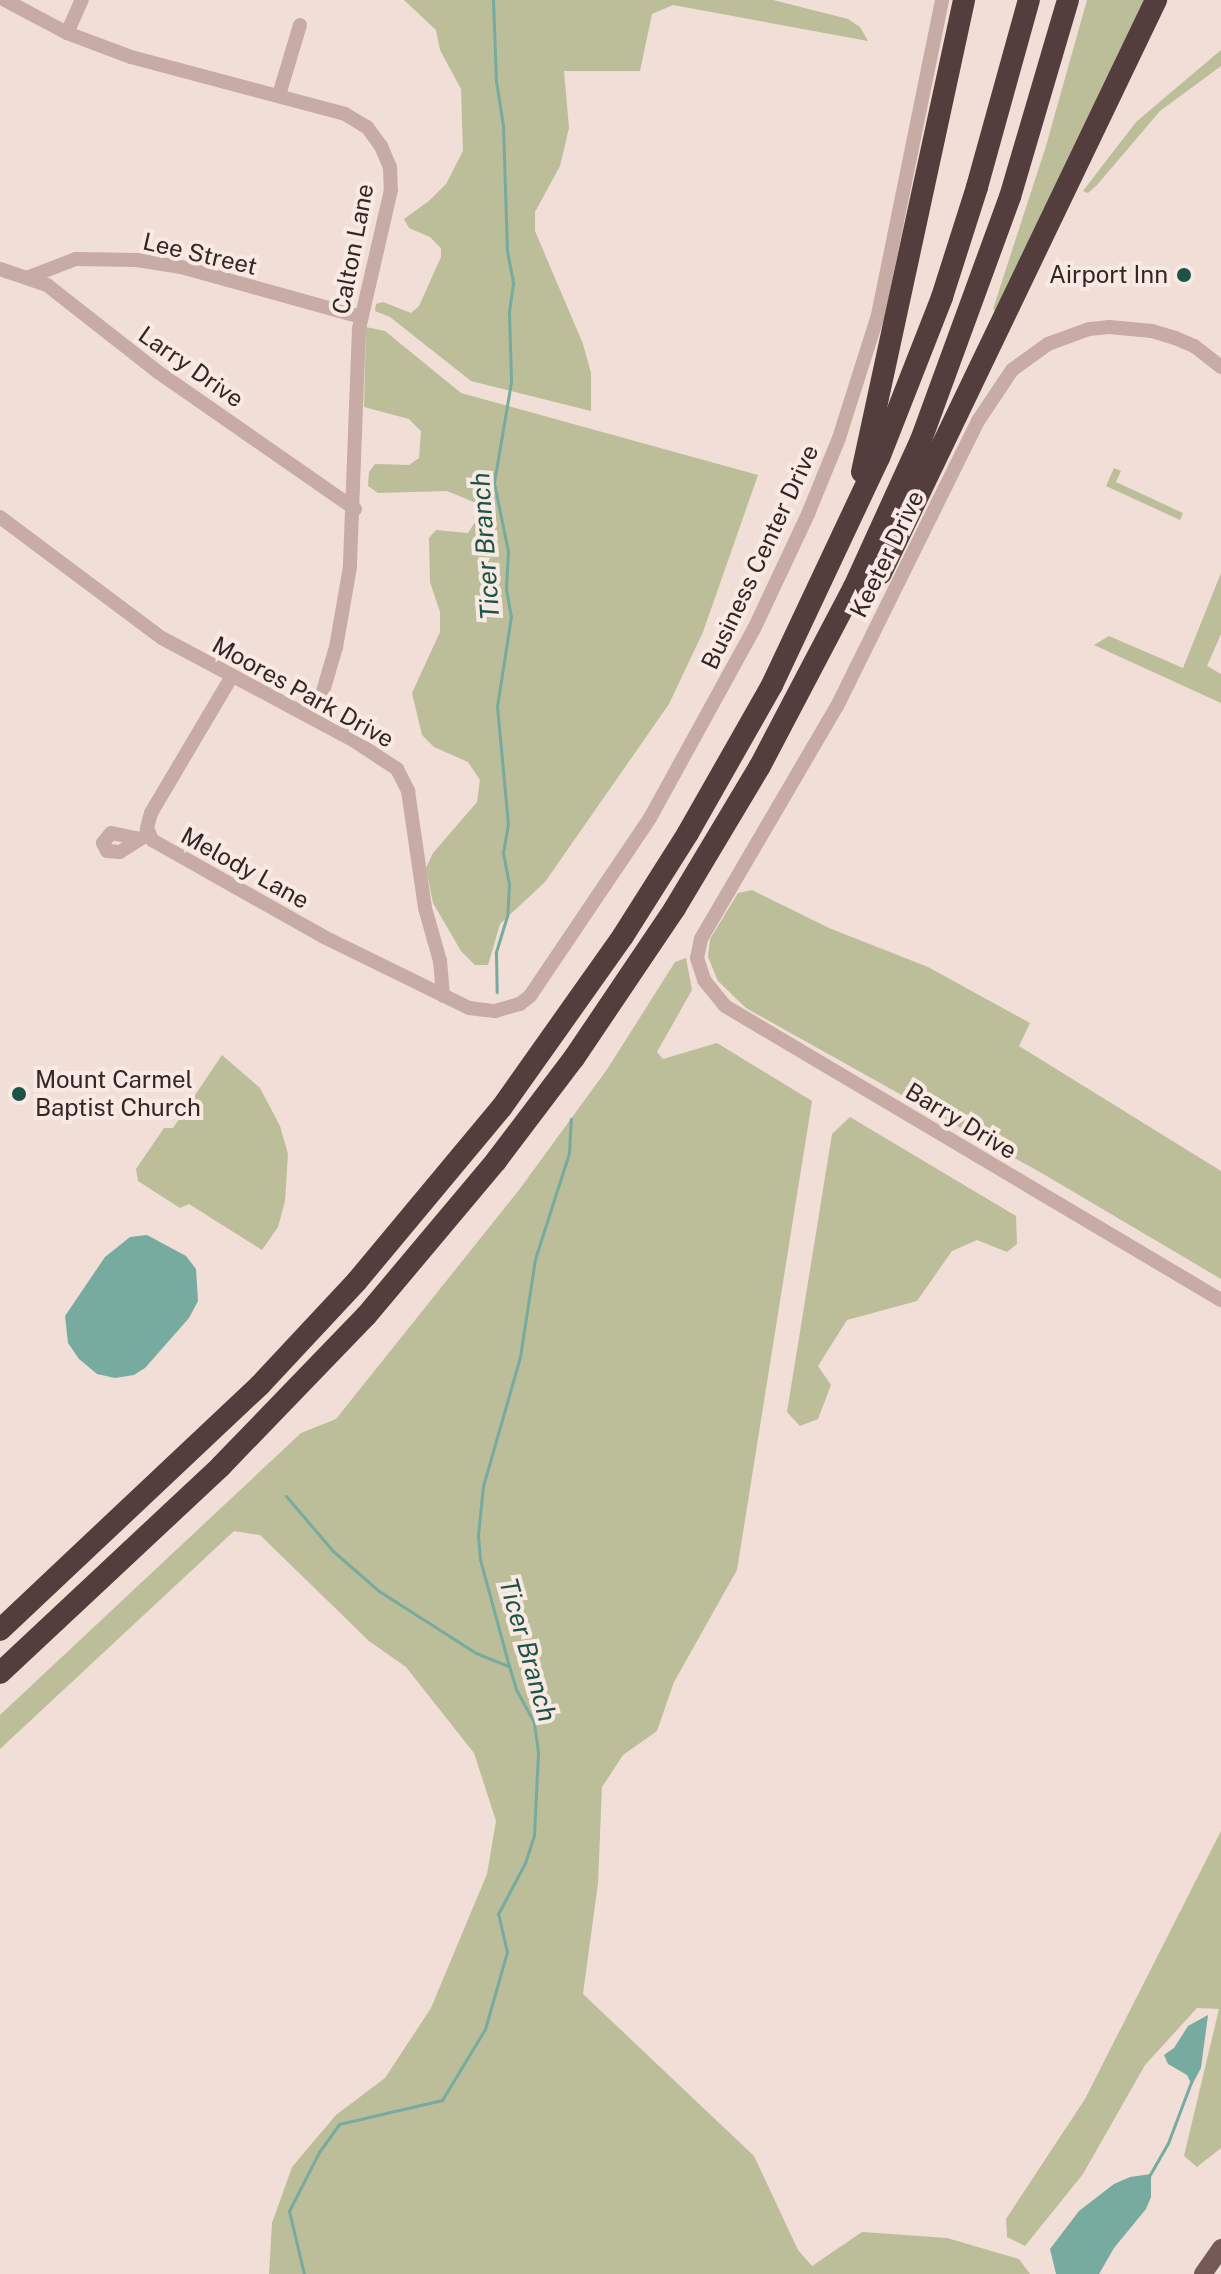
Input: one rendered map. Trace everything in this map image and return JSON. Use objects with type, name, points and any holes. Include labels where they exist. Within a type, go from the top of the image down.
[{"type":"highway","points":[[852,518],[964,0]]},
{"type":"highway","points":[[0,1630],[269,1375],[415,1214],[502,1107],[588,988],[688,833],[772,685],[852,518],[942,297],[977,187],[1029,0]]},
{"type":"highway","points":[[0,1673],[279,1409],[366,1316],[496,1161],[574,1058],[675,908],[760,766],[854,587],[921,440],[953,360],[1010,197],[1068,0]]},
{"type":"highway","points":[[854,587],[881,573],[1156,0]]},
{"type":"main road","points":[[1203,2274],[1221,2248]]},
{"type":"street","name":"Calton Lane","points":[[5,0],[67,33],[131,57],[345,114],[360,123],[381,146],[390,167],[388,206],[361,317],[355,509],[343,615],[315,719]]},
{"type":"street","points":[[67,33],[82,0]]},
{"type":"street","name":"Business Center Drive","points":[[443,996],[469,1008],[495,1011],[520,1004],[540,985],[650,818],[754,629],[839,438],[878,315],[942,0]]},
{"type":"street","points":[[279,95],[300,25]]},
{"type":"street","name":"Lee Street","points":[[29,277],[76,259],[137,260],[181,267],[361,317]]},
{"type":"street","name":"Larry Drive","points":[[0,269],[47,285],[158,372],[355,509]]},
{"type":"street","name":"Keeter Drive","points":[[698,963],[701,939],[805,765],[978,421],[1012,370],[1048,344],[1089,329],[1109,327],[1131,327],[1175,338],[1221,367]]},
{"type":"street","name":"Moores Park Drive","points":[[0,517],[162,638],[386,760],[405,783],[425,908],[440,961],[443,996]]},
{"type":"street","name":"Melody Lane","points":[[232,676],[151,813],[142,836],[242,893],[443,996]]},
{"type":"street","name":"Barry Drive","points":[[698,963],[711,992],[725,1006],[1221,1300]]},
{"type":"green space","points":[[404,0],[773,0],[848,19],[860,27],[868,41],[673,5],[652,14],[640,71],[564,71],[569,128],[560,166],[535,212],[535,231],[583,344],[591,373],[591,411],[471,381],[390,317],[375,311],[376,304],[383,302],[411,313],[419,306],[441,257],[441,248],[430,237],[409,228],[404,219],[446,184],[463,151],[461,89],[440,50],[436,30]]},
{"type":"green space","points":[[1087,0],[1147,0],[997,314],[993,309],[1046,146]]},
{"type":"green space","points":[[1221,50],[1221,66],[1160,111],[1097,185],[1088,193],[1083,191],[1136,122]]},
{"type":"green space","points":[[366,327],[385,331],[461,393],[758,475],[703,632],[669,704],[545,882],[500,924],[488,965],[475,965],[461,951],[433,903],[426,868],[433,853],[477,802],[480,780],[468,762],[434,747],[422,735],[412,693],[440,632],[440,612],[430,582],[429,538],[436,530],[468,533],[477,519],[476,503],[447,491],[378,493],[368,486],[369,472],[375,464],[409,465],[419,458],[421,431],[409,419],[364,407]]},
{"type":"green space","points":[[1114,468],[1121,471],[1116,482],[1183,513],[1180,520],[1106,486]]},
{"type":"green space","points":[[1221,573],[1221,634],[1207,666],[1221,674],[1221,703],[1094,645],[1109,636],[1183,668]]},
{"type":"green space","points":[[752,890],[829,928],[928,967],[1030,1023],[1019,1046],[1221,1171],[1221,1279],[1045,1175],[746,1008],[718,981],[708,957],[710,939],[738,893]]},
{"type":"green space","points":[[686,958],[692,990],[657,1052],[663,1059],[717,1043],[812,1101],[737,1570],[674,1682],[657,1731],[623,1755],[602,1787],[598,1883],[583,1994],[754,2156],[798,2250],[812,2266],[862,2232],[947,2238],[1019,2259],[1030,2274],[269,2274],[272,2223],[292,2167],[336,2115],[385,2078],[431,2008],[487,1874],[496,1821],[474,1753],[406,1667],[369,1641],[260,1535],[234,1531],[0,1749],[0,1715],[301,1433],[336,1419],[519,1190],[608,1068],[675,962]]},
{"type":"green space","points":[[222,1055],[260,1088],[280,1126],[288,1154],[285,1201],[278,1227],[262,1250],[189,1204],[180,1208],[138,1181],[136,1169],[164,1128],[173,1128]]},
{"type":"green space","points":[[850,1117],[1016,1216],[1017,1244],[1007,1252],[977,1240],[952,1251],[917,1301],[847,1320],[818,1366],[831,1385],[818,1419],[800,1426],[787,1412],[832,1134]]},
{"type":"green space","points":[[1221,1831],[1221,2148],[1197,2167],[1184,2156],[1219,2009],[1197,2008],[1145,2065],[1083,2174],[1025,2246],[1007,2237],[1006,2219],[1085,2099]]},
{"type":"water","points":[[147,1235],[186,1256],[196,1269],[198,1301],[189,1318],[145,1368],[134,1375],[115,1378],[97,1374],[79,1359],[68,1343],[65,1316],[105,1257],[130,1237]]},
{"type":"water","points":[[1208,2015],[1201,2068],[1192,2085],[1187,2075],[1168,2064],[1164,2055],[1174,2048],[1188,2026]]},
{"type":"water","points":[[1151,2174],[1151,2197],[1146,2209],[1114,2248],[1099,2274],[1056,2274],[1050,2249],[1079,2211],[1114,2184],[1130,2177]]},
{"type":"waterway","name":"Ticer Branch","points":[[493,0],[496,81],[503,125],[507,251],[513,283],[509,313],[511,382],[494,483],[508,551],[506,589],[511,616],[497,706],[508,824],[503,853],[509,883],[507,916],[496,953],[497,992]]},
{"type":"waterway","name":"Ticer Branch","points":[[304,2274],[289,2211],[319,2152],[339,2124],[442,2100],[485,2029],[507,1952],[498,1914],[525,1863],[534,1835],[538,1752],[534,1722],[516,1689],[509,1666],[480,1559],[478,1535],[483,1486],[520,1357],[535,1259],[569,1153],[571,1119]]},
{"type":"waterway","points":[[286,1496],[333,1551],[379,1591],[476,1653],[509,1666]]},
{"type":"waterway","points":[[1148,2178],[1168,2143],[1191,2082]]},
{"type":"place","name":"Airport Inn","points":[[1184,275]]},
{"type":"place","name":"Mount Carmel Baptist Church","points":[[19,1094]]}]
